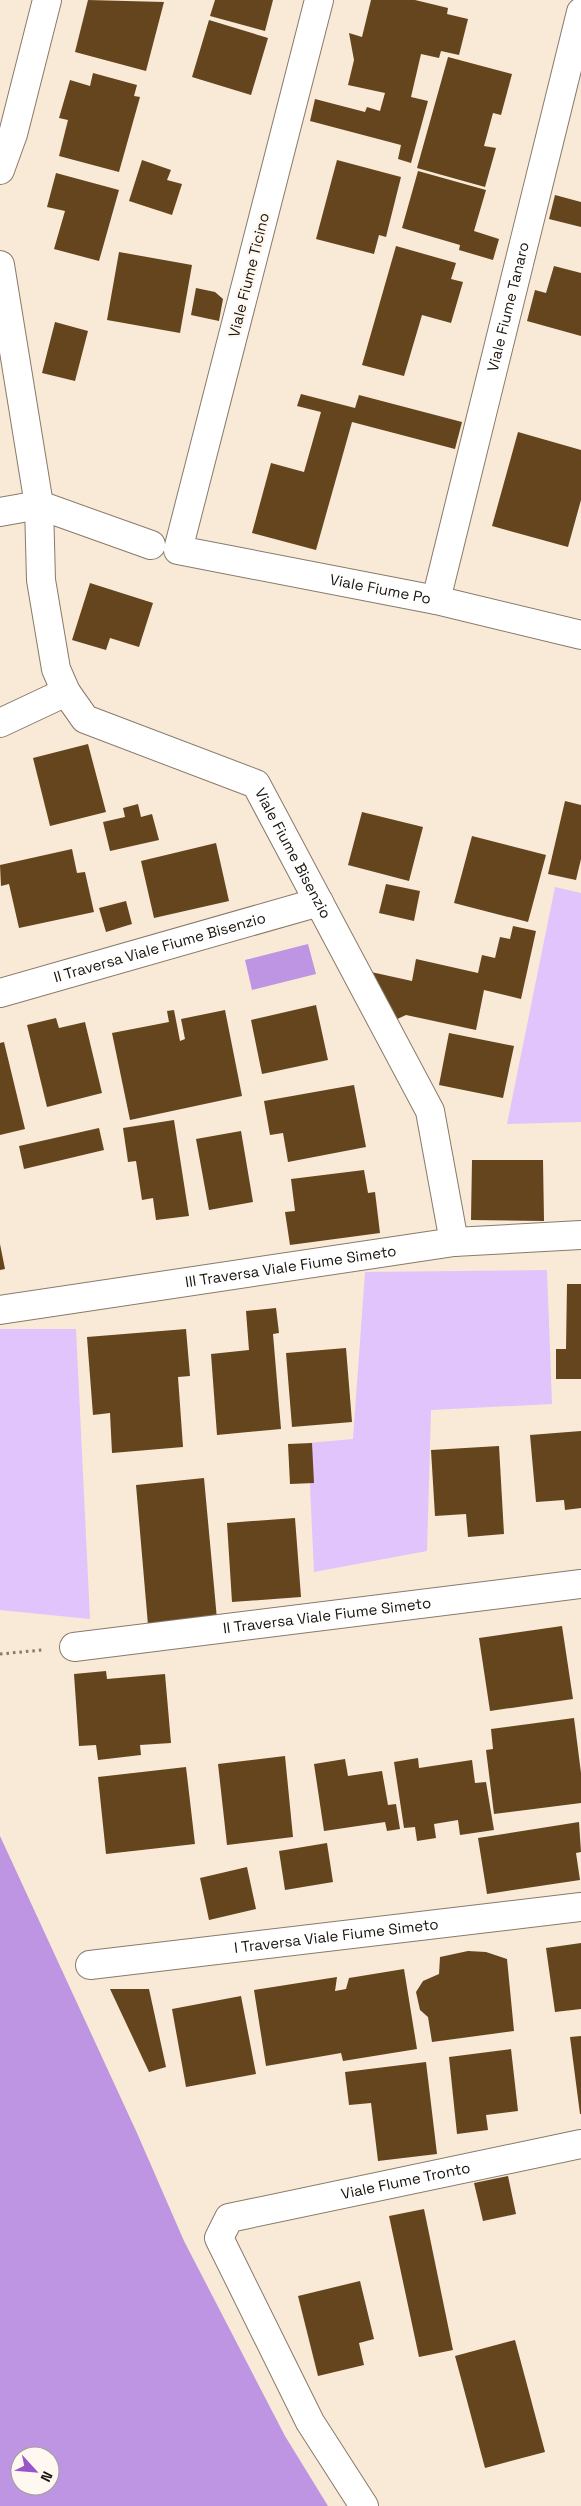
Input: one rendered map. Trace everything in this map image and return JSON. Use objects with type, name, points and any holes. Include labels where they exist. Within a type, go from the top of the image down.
[{"type":"street","points":[[0,170],[13,134],[47,0]]},
{"type":"street","name":"Viale Fiume Ticino","points":[[178,550],[319,0]]},
{"type":"street","name":"Viale Fiume Tanaro","points":[[436,600],[581,12]]},
{"type":"street","name":"Viale Fiume Bisenzio","points":[[0,265],[40,505],[41,580],[56,669],[66,692],[85,719],[256,784],[430,1111],[454,1242]]},
{"type":"street","points":[[0,512],[40,505],[151,544]]},
{"type":"street","name":"Viale Fiume Po","points":[[178,550],[436,600],[581,635]]},
{"type":"street","points":[[0,723],[66,692]]},
{"type":"street","name":"II Traversa Viale Fiume Bisenzio","points":[[0,993],[319,902]]},
{"type":"street","name":"III Traversa Viale Fiume Simeto","points":[[0,1310],[454,1242],[581,1235]]},
{"type":"street","name":"II Traversa Viale Fiume Simeto","points":[[74,1647],[581,1584]]},
{"type":"street","name":"I Traversa Viale Fiume Simeto","points":[[90,1965],[581,1906]]},
{"type":"street","name":"Viale FIume Tronto","points":[[364,2506],[310,2422],[219,2238],[229,2218],[581,2144]]},
{"type":"path","points":[[0,1654],[74,1647]]},
{"type":"shaded area","points":[[555,887],[581,893],[581,1122],[507,1124]]},
{"type":"shaded area","points":[[308,944],[316,974],[252,990],[245,960]]},
{"type":"shaded area","points":[[547,1270],[552,1404],[431,1410],[427,1551],[314,1572],[308,1443],[353,1439],[365,1272]]},
{"type":"shaded area","points":[[0,1329],[76,1329],[90,1619],[0,1610]]},
{"type":"shaded area","points":[[0,1836],[137,2133],[184,2241],[285,2436],[328,2506],[0,2506]]},
{"type":"building","points":[[88,0],[164,2],[146,71],[75,52]]},
{"type":"building","points":[[215,0],[273,0],[265,31],[210,16]]},
{"type":"building","points":[[371,0],[415,0],[448,8],[447,14],[468,19],[459,55],[441,51],[439,58],[421,54],[411,97],[428,101],[411,163],[398,159],[401,145],[310,121],[315,99],[365,112],[367,107],[380,111],[385,93],[348,85],[354,60],[349,33],[362,37]]},
{"type":"building","points":[[209,20],[268,38],[251,95],[192,77]]},
{"type":"building","points":[[448,57],[512,74],[501,115],[493,113],[484,146],[496,148],[485,187],[417,168]]},
{"type":"building","points":[[93,73],[137,85],[134,96],[140,97],[119,172],[59,156],[68,120],[59,118],[70,80],[90,86]]},
{"type":"building","points":[[142,160],[171,170],[167,180],[182,184],[172,215],[129,201]]},
{"type":"building","points":[[337,160],[401,177],[386,237],[379,235],[374,254],[316,239]]},
{"type":"building","points":[[418,171],[486,190],[474,231],[499,239],[493,260],[459,250],[460,245],[402,228]]},
{"type":"building","points":[[56,173],[119,190],[99,261],[54,249],[65,211],[47,207]]},
{"type":"building","points":[[555,195],[581,202],[581,227],[549,219]]},
{"type":"building","points":[[396,246],[456,263],[451,279],[463,282],[451,323],[422,315],[404,376],[362,365]]},
{"type":"building","points":[[119,252],[192,265],[180,333],[107,320]]},
{"type":"building","points":[[554,266],[581,273],[581,336],[527,321],[535,290],[546,293]]},
{"type":"building","points":[[196,288],[215,292],[223,299],[219,321],[191,315]]},
{"type":"building","points":[[55,322],[88,331],[75,381],[42,373]]},
{"type":"building","points":[[301,394],[355,408],[359,395],[462,422],[455,449],[352,422],[316,550],[252,533],[271,463],[304,472],[321,412],[297,406]]},
{"type":"building","points":[[518,432],[581,450],[581,500],[568,547],[492,526]]},
{"type":"building","points":[[90,583],[153,603],[139,647],[110,638],[106,650],[72,640]]},
{"type":"building","points":[[88,744],[106,812],[50,826],[33,758]]},
{"type":"building","points":[[565,801],[581,805],[581,859],[576,880],[548,874]]},
{"type":"building","points":[[138,804],[141,817],[152,814],[159,840],[110,851],[103,822],[125,817],[123,808]]},
{"type":"building","points":[[362,812],[423,827],[409,881],[348,865]]},
{"type":"building","points":[[472,836],[546,855],[528,922],[454,903]]},
{"type":"building","points":[[216,843],[229,901],[154,918],[141,861]]},
{"type":"building","points":[[72,849],[77,873],[85,872],[94,912],[19,928],[9,884],[1,886],[0,865]]},
{"type":"building","points":[[386,884],[420,891],[414,921],[379,913]]},
{"type":"building","points":[[126,901],[132,924],[106,932],[99,908]]},
{"type":"building","points":[[513,926],[536,931],[521,999],[484,990],[476,1030],[406,1015],[393,1021],[371,972],[412,981],[416,959],[478,973],[482,955],[495,958],[500,937],[510,939]]},
{"type":"building","points":[[316,1005],[328,1060],[262,1074],[251,1020]]},
{"type":"building","points":[[174,1010],[180,1041],[185,1039],[181,1019],[225,1010],[242,1096],[130,1120],[112,1033],[169,1022],[167,1011]]},
{"type":"building","points":[[56,1018],[59,1028],[85,1022],[102,1093],[47,1107],[27,1025]]},
{"type":"building","points":[[449,1033],[514,1046],[503,1098],[439,1085]]},
{"type":"building","points":[[4,1042],[25,1129],[0,1135],[0,1043]]},
{"type":"building","points":[[354,1085],[366,1147],[288,1162],[283,1133],[270,1135],[264,1101]]},
{"type":"building","points":[[174,1120],[189,1216],[156,1220],[153,1198],[142,1200],[136,1161],[128,1162],[123,1128]]},
{"type":"building","points":[[99,1128],[104,1150],[24,1169],[19,1146]]},
{"type":"building","points":[[241,1131],[253,1202],[209,1210],[196,1139]]},
{"type":"building","points":[[472,1160],[543,1160],[544,1221],[471,1220]]},
{"type":"building","points":[[364,1170],[368,1193],[375,1192],[380,1233],[290,1245],[285,1212],[295,1211],[291,1179]]},
{"type":"building","points":[[0,1244],[5,1269],[0,1270]]},
{"type":"building","points":[[567,1284],[581,1284],[581,1379],[556,1379],[556,1349],[566,1349]]},
{"type":"building","points":[[276,1308],[279,1333],[273,1334],[281,1429],[217,1435],[211,1354],[249,1350],[246,1311]]},
{"type":"building","points":[[186,1329],[190,1376],[178,1377],[183,1447],[112,1453],[110,1413],[93,1415],[87,1337]]},
{"type":"building","points":[[346,1348],[352,1422],[292,1427],[286,1353]]},
{"type":"building","points":[[581,1431],[581,1508],[565,1510],[564,1500],[536,1502],[530,1435]]},
{"type":"building","points":[[312,1443],[314,1483],[290,1484],[288,1444]]},
{"type":"building","points":[[499,1446],[504,1534],[468,1537],[466,1514],[435,1516],[431,1450]]},
{"type":"building","points":[[204,1478],[217,1619],[148,1625],[136,1485]]},
{"type":"building","points":[[295,1518],[301,1597],[232,1602],[227,1523]]},
{"type":"building","points":[[562,1626],[573,1699],[490,1711],[479,1638]]},
{"type":"building","points":[[106,1671],[107,1679],[165,1674],[171,1743],[140,1745],[141,1755],[98,1760],[96,1745],[79,1746],[74,1674]]},
{"type":"building","points":[[574,1718],[581,1773],[581,1803],[494,1814],[486,1750],[493,1749],[491,1729]]},
{"type":"building","points":[[285,1756],[293,1837],[227,1845],[218,1764]]},
{"type":"building","points":[[418,1758],[419,1768],[472,1760],[475,1783],[486,1782],[494,1830],[460,1835],[458,1820],[434,1824],[436,1838],[417,1841],[415,1827],[404,1828],[394,1762]]},
{"type":"building","points":[[345,1759],[348,1776],[382,1771],[388,1805],[396,1804],[400,1829],[387,1831],[385,1822],[324,1831],[314,1764]]},
{"type":"building","points":[[186,1767],[195,1844],[106,1854],[98,1777]]},
{"type":"building","points":[[579,1822],[581,1852],[576,1853],[580,1880],[487,1894],[478,1838]]},
{"type":"building","points":[[327,1843],[333,1882],[285,1890],[279,1851]]},
{"type":"building","points":[[247,1867],[256,1909],[209,1920],[200,1878]]},
{"type":"building","points":[[581,1943],[581,2009],[555,2012],[546,1948]]},
{"type":"building","points":[[468,1951],[486,1952],[507,1959],[514,2031],[432,2042],[428,2017],[420,2010],[416,1992],[423,1981],[439,1974],[440,1957]]},
{"type":"building","points":[[404,1969],[417,2049],[343,2061],[341,2053],[266,2066],[254,1990],[337,1977],[335,1991],[346,1989],[349,1978]]},
{"type":"building","points":[[110,1989],[149,1989],[166,2067],[149,2072]]},
{"type":"building","points":[[241,1996],[256,2074],[186,2087],[172,2009]]},
{"type":"building","points":[[581,2036],[581,2114],[580,2114],[570,2037]]},
{"type":"building","points":[[511,2049],[518,2111],[486,2115],[488,2130],[457,2134],[449,2057]]},
{"type":"building","points":[[426,2062],[437,2154],[378,2161],[371,2103],[349,2105],[345,2072]]},
{"type":"building","points":[[508,2176],[516,2214],[483,2221],[474,2183]]},
{"type":"building","points":[[424,2209],[453,2350],[419,2357],[389,2216]]},
{"type":"building","points":[[360,2281],[374,2339],[359,2343],[364,2365],[318,2376],[298,2296]]},
{"type":"building","points":[[515,2340],[545,2452],[485,2468],[455,2356]]}]
